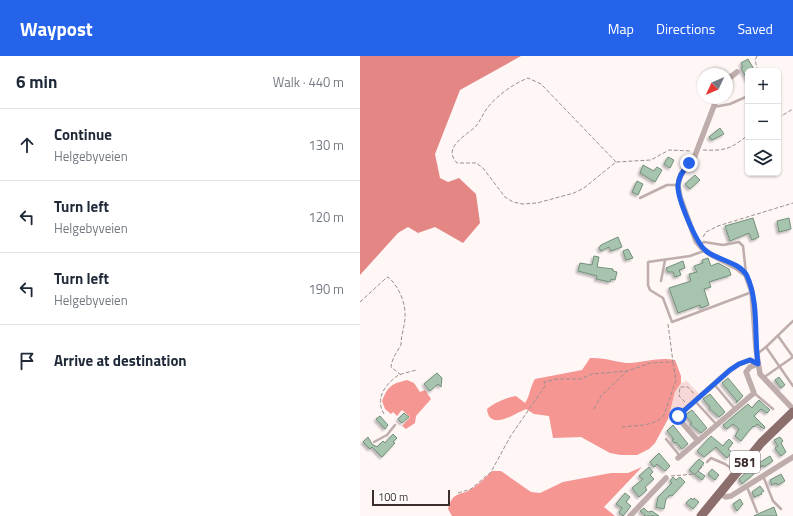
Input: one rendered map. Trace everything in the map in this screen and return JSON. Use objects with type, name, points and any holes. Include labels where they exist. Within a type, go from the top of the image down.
[{"type":"main road","name":"581","points":[[701,516],[736,472],[793,410]]},
{"type":"street","points":[[733,75],[737,72]]},
{"type":"street","points":[[715,104],[696,151],[681,174],[678,185],[680,197],[696,241],[702,243],[705,250],[737,268],[746,275],[752,292],[758,364],[763,378],[793,410]]},
{"type":"street","points":[[698,440],[678,417],[693,401],[739,364],[750,360],[758,364]]},
{"type":"street","points":[[679,457],[754,393],[746,372],[750,367],[758,364]]},
{"type":"street","points":[[719,493],[728,497],[793,457]]},
{"type":"street","points":[[632,515],[666,478]]},
{"type":"lane","points":[[714,107],[730,104],[745,97]]},
{"type":"lane","points":[[640,198],[667,185],[678,185]]},
{"type":"lane","points":[[702,243],[723,245],[738,241],[742,244],[746,275]]},
{"type":"lane","points":[[705,250],[690,256],[648,262],[648,285],[650,290],[663,298],[672,322],[752,292]]},
{"type":"lane","points":[[661,281],[665,260]]},
{"type":"lane","points":[[757,354],[793,322]]},
{"type":"lane","points":[[763,378],[793,357],[778,336]]},
{"type":"lane","points":[[766,347],[793,386]]},
{"type":"lane","points":[[714,384],[735,409]]},
{"type":"lane","points":[[754,393],[773,409]]},
{"type":"lane","points":[[693,401],[716,425]]},
{"type":"lane","points":[[374,442],[387,434],[395,425]]},
{"type":"lane","points":[[666,439],[679,457]]},
{"type":"lane","points":[[707,462],[711,458],[715,458],[736,472]]},
{"type":"lane","points":[[763,476],[773,500],[781,509]]},
{"type":"lane","points":[[746,487],[757,512]]},
{"type":"path","points":[[757,56],[757,68]]},
{"type":"path","points":[[616,162],[541,84],[528,78],[513,86],[490,105],[477,125],[455,143],[452,154],[452,158],[457,163],[476,163],[483,168],[505,197],[513,202],[522,204],[537,203],[574,193],[584,188],[616,162],[651,160],[669,150],[696,151],[732,148],[745,137]]},
{"type":"path","points":[[781,116],[793,109]]},
{"type":"path","points":[[702,243],[704,234],[718,226],[793,203]]},
{"type":"path","points":[[360,302],[388,278],[401,294],[405,317],[401,333],[401,345],[396,351],[391,367],[401,375]]},
{"type":"path","points":[[622,427],[655,423],[661,420],[664,415],[676,380],[667,326],[668,323],[672,322]]},
{"type":"path","points":[[458,493],[472,489],[491,472],[530,405],[541,394],[545,386],[544,382],[557,378],[581,379],[592,374],[628,370],[650,363],[672,362]]},
{"type":"path","points":[[384,414],[378,400],[389,385],[401,375],[416,370]]},
{"type":"path","points":[[594,409],[601,396],[628,370]]},
{"type":"path","points":[[680,387],[687,387],[693,391],[693,401],[685,402],[680,398],[678,392],[680,387]]},
{"type":"path","points":[[666,478],[696,473],[707,462]]},
{"type":"shaded area","points":[[360,56],[521,56],[460,90],[435,154],[440,178],[448,182],[459,178],[476,194],[480,223],[463,243],[435,227],[418,233],[408,227],[398,233],[360,275]]},
{"type":"shaded area","points":[[590,358],[601,358],[631,363],[658,359],[675,360],[681,376],[681,383],[675,392],[668,419],[655,443],[649,449],[637,455],[621,455],[610,453],[581,437],[553,438],[549,416],[534,414],[526,409],[504,419],[493,419],[489,416],[487,409],[505,399],[516,396],[525,403],[535,379],[582,370]]},
{"type":"shaded area","points":[[407,380],[414,383],[420,392],[425,390],[431,399],[416,416],[415,423],[406,429],[402,426],[410,417],[402,410],[397,416],[393,412],[391,414],[385,409],[382,401],[386,392],[391,386]]},
{"type":"shaded area","points":[[687,381],[699,394],[671,419],[668,419],[675,392],[681,383]]},
{"type":"shaded area","points":[[642,467],[604,507],[615,516],[452,516],[448,509],[452,499],[455,496],[473,488],[492,471],[501,471],[531,492],[540,493],[563,482],[611,473],[628,473]]},
{"type":"building","points":[[748,59],[753,68],[745,68],[745,75],[741,68],[743,67],[741,63]]},
{"type":"building","points":[[720,128],[724,134],[712,140],[709,137]]},
{"type":"building","points":[[668,157],[674,160],[670,168],[664,164]]},
{"type":"building","points":[[643,165],[654,171],[657,167],[662,170],[655,182],[640,173]]},
{"type":"building","points":[[695,175],[700,180],[690,189],[685,184]]},
{"type":"building","points":[[637,181],[643,184],[638,195],[632,192]]},
{"type":"building","points":[[753,218],[759,237],[752,240],[749,233],[730,241],[725,226]]},
{"type":"building","points":[[789,218],[791,229],[779,232],[777,221]]},
{"type":"building","points":[[618,237],[622,247],[611,251],[609,247],[601,251],[599,248],[601,245]]},
{"type":"building","points":[[628,249],[633,258],[626,260],[623,251]]},
{"type":"building","points":[[594,256],[599,257],[597,267],[613,269],[613,271],[617,272],[615,280],[611,279],[610,282],[596,279],[597,276],[578,271],[580,263],[592,265]]},
{"type":"building","points":[[708,258],[711,266],[718,263],[729,269],[731,275],[709,282],[711,287],[704,289],[709,305],[701,308],[700,305],[678,313],[669,288],[691,281],[689,274],[697,272],[694,266],[703,263],[702,260]]},
{"type":"building","points":[[683,261],[685,268],[679,270],[681,275],[675,277],[673,272],[668,272],[666,268]]},
{"type":"building","points":[[437,373],[442,378],[441,387],[438,384],[430,391],[424,384]]},
{"type":"building","points":[[779,377],[785,385],[781,388],[775,380]]},
{"type":"building","points":[[728,378],[743,396],[736,403],[737,401],[722,383]]},
{"type":"building","points":[[710,394],[725,412],[719,417],[709,408],[710,407],[703,399]]},
{"type":"building","points":[[759,400],[770,410],[767,413],[761,409],[754,416],[765,427],[764,429],[757,424],[754,427],[753,426],[741,441],[735,436],[739,429],[733,424],[727,429],[723,425],[748,404],[752,408]]},
{"type":"building","points":[[692,410],[707,428],[701,433],[690,424],[692,423],[685,415]]},
{"type":"building","points":[[404,413],[409,417],[402,423],[398,419]]},
{"type":"building","points":[[380,416],[388,425],[385,429],[376,419]]},
{"type":"building","points":[[673,425],[688,444],[682,449],[672,440],[674,439],[667,431]]},
{"type":"building","points":[[393,434],[397,438],[393,442],[395,443],[382,457],[372,447],[370,449],[363,442],[368,437],[372,444],[377,447],[383,441],[385,443]]},
{"type":"building","points":[[711,436],[723,446],[729,439],[733,443],[728,449],[732,452],[727,458],[716,447],[704,457],[697,451]]},
{"type":"building","points":[[780,437],[783,441],[781,443],[786,452],[781,456],[775,448],[778,446],[774,440]]},
{"type":"building","points":[[659,453],[670,466],[665,471],[657,464],[654,467],[650,462]]},
{"type":"building","points":[[770,456],[773,461],[764,467],[763,465],[761,467],[759,463]]},
{"type":"building","points":[[699,459],[704,463],[698,471],[705,476],[702,480],[689,470]]},
{"type":"building","points":[[649,467],[653,472],[650,475],[654,479],[645,487],[647,490],[639,497],[632,488],[643,479],[639,476]]},
{"type":"building","points":[[751,468],[754,474],[742,484],[739,479]]},
{"type":"building","points":[[712,469],[719,475],[715,480],[708,474]]},
{"type":"building","points":[[781,474],[785,481],[778,485],[776,483],[772,485],[770,480]]},
{"type":"building","points":[[673,477],[676,480],[680,477],[685,482],[672,496],[670,495],[666,499],[664,509],[656,507],[658,497],[672,483],[670,481]]},
{"type":"building","points":[[760,486],[764,491],[761,493],[762,494],[754,497],[752,492]]},
{"type":"building","points":[[625,493],[630,497],[626,502],[631,506],[623,516],[619,512],[622,508],[616,504]]},
{"type":"building","points":[[691,498],[693,500],[694,498],[699,502],[693,509],[686,503]]},
{"type":"building","points":[[740,499],[743,504],[737,511],[733,504]]},
{"type":"building","points":[[774,507],[777,516],[754,516],[758,514]]},
{"type":"building","points":[[644,508],[648,512],[652,511],[659,516],[644,516],[645,515],[640,511]]},
{"type":"route","points":[[678,416],[734,367],[750,360],[754,360],[758,364],[752,292],[746,275],[701,247],[696,241],[680,197],[678,185],[679,181],[681,174],[689,163]]}]
